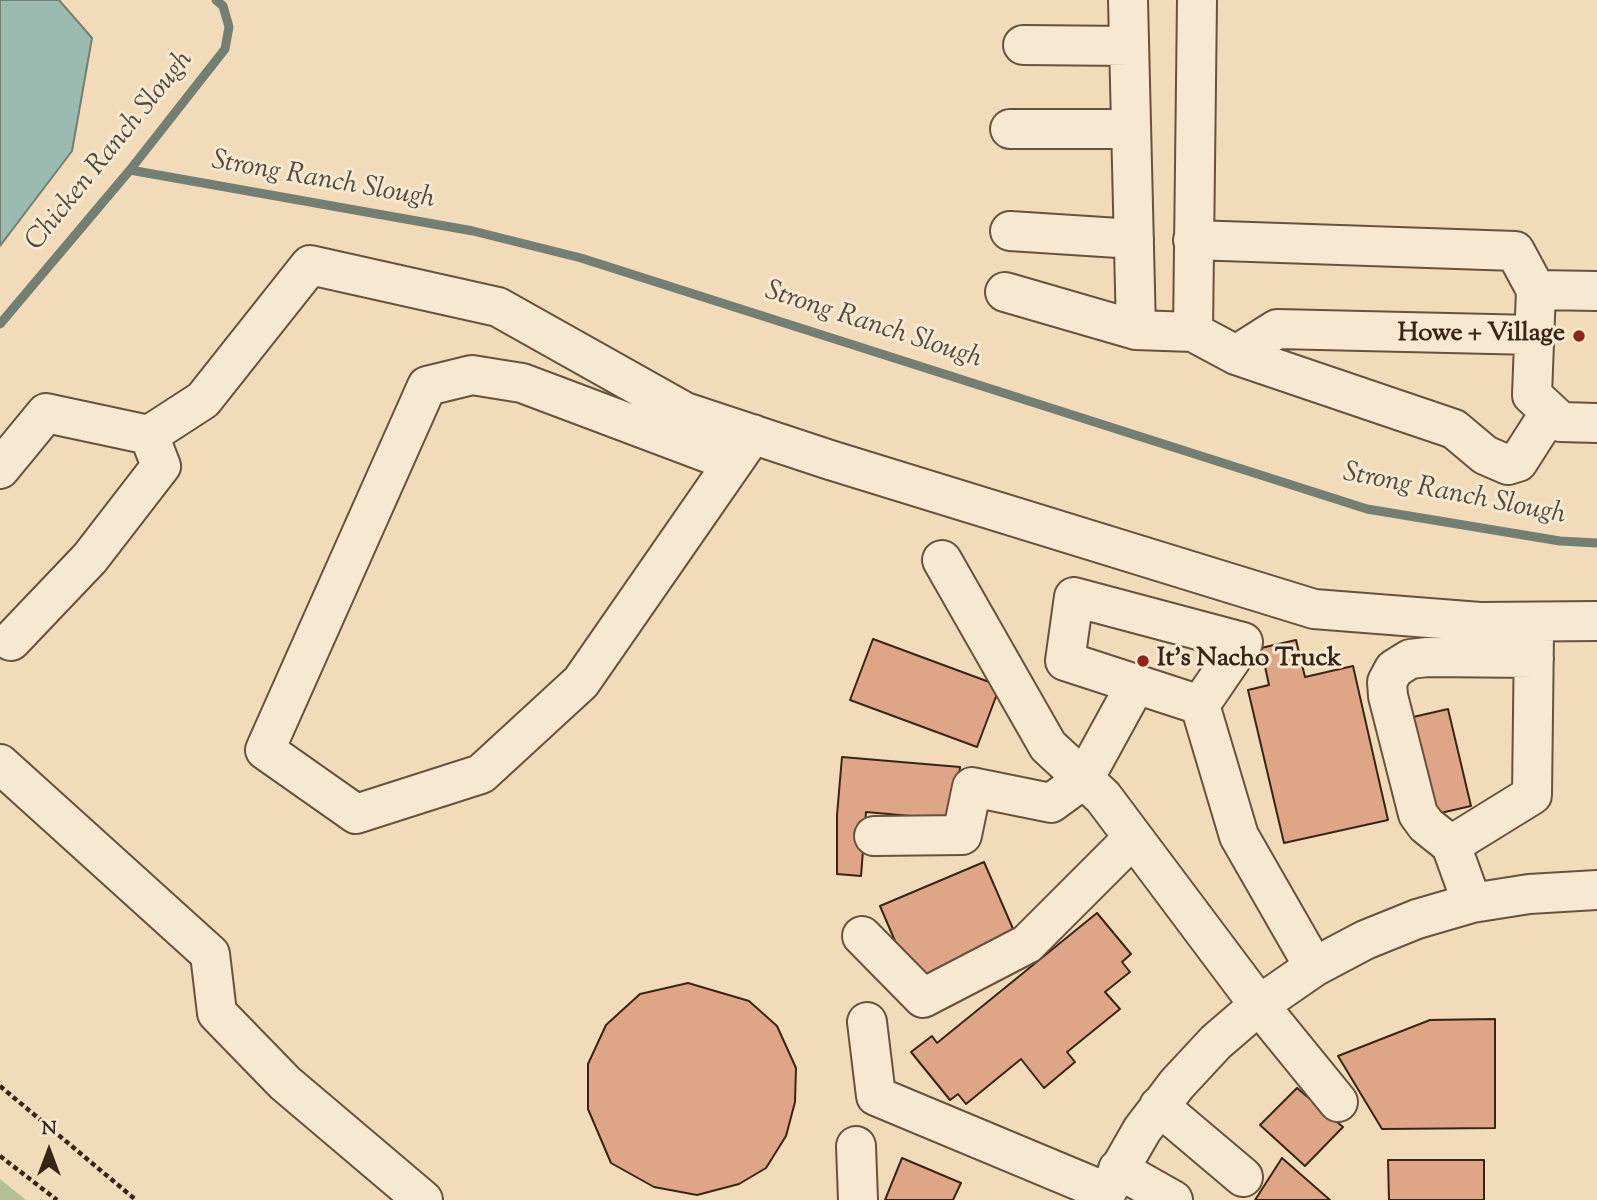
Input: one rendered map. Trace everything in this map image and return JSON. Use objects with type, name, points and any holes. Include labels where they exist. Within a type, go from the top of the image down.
[{"type":"street","points":[[1128,0],[1136,330]]},
{"type":"street","points":[[1194,332],[1197,0]]},
{"type":"street","points":[[1023,46],[1129,46]]},
{"type":"street","points":[[1010,129],[1131,129]]},
{"type":"street","points":[[1010,230],[1133,239]]},
{"type":"street","points":[[1194,240],[1515,251],[1536,290],[1532,395],[1561,422],[1597,423]]},
{"type":"street","points":[[0,469],[46,413],[149,435],[203,400],[310,265],[498,307],[685,412],[742,448]]},
{"type":"street","points":[[1536,290],[1597,291]]},
{"type":"street","points":[[1005,292],[1136,330],[1194,332],[1236,355],[1454,429],[1485,455],[1508,465],[1518,462],[1550,412]]},
{"type":"street","points":[[1236,355],[1277,329],[1534,335]]},
{"type":"street","points":[[742,448],[581,682],[481,774],[356,814],[265,750],[427,386],[472,375],[522,383],[742,448],[1314,609],[1480,622],[1597,621]]},
{"type":"street","points":[[4,641],[90,558],[160,467],[149,435]]},
{"type":"street","points":[[943,560],[1048,746],[1093,788],[1259,1005],[1338,1102]]},
{"type":"street","points":[[1074,597],[1243,642],[1200,705],[1065,661],[1074,597]]},
{"type":"street","points":[[1451,845],[1532,794],[1534,621]]},
{"type":"street","points":[[1472,903],[1451,845],[1426,825],[1418,814],[1388,696],[1387,682],[1394,669],[1410,659],[1534,658]]},
{"type":"street","points":[[874,836],[962,835],[972,787],[1051,803],[1093,788],[1136,684]]},
{"type":"street","points":[[1200,705],[1238,836],[1314,967]]},
{"type":"street","points":[[0,764],[210,954],[217,1013],[285,1083],[423,1200]]},
{"type":"street","points":[[862,936],[923,998],[1027,944],[1133,838]]},
{"type":"street","points":[[1109,1187],[1142,1130],[1177,1084],[1216,1042],[1259,1005],[1314,967],[1364,940],[1417,919],[1472,903],[1529,894],[1597,890]]},
{"type":"street","points":[[867,1022],[876,1096],[1109,1187],[1173,1200]]},
{"type":"street","points":[[1159,1107],[1243,1177]]},
{"type":"street","points":[[856,1146],[858,1200]]},
{"type":"path","points":[[0,1086],[136,1200]]},
{"type":"path","points":[[0,1156],[57,1200]]},
{"type":"green space","points":[[0,1179],[26,1200],[0,1200]]},
{"type":"water","points":[[0,0],[59,0],[92,38],[72,151],[0,246]]},
{"type":"building","points":[[873,639],[1000,686],[977,747],[850,700]]},
{"type":"building","points":[[1296,640],[1305,677],[1353,666],[1388,820],[1284,843],[1248,690],[1269,685],[1261,648]]},
{"type":"building","points":[[1448,709],[1471,806],[1423,817],[1400,720]]},
{"type":"building","points":[[842,757],[960,767],[955,820],[866,812],[861,876],[837,874],[837,815]]},
{"type":"building","points":[[984,862],[1017,938],[913,983],[880,906]]},
{"type":"building","points":[[1097,913],[1131,954],[1122,962],[1130,972],[1105,992],[1120,1009],[1067,1052],[1075,1062],[1044,1088],[1021,1059],[966,1104],[958,1094],[950,1100],[911,1052],[932,1036],[937,1043]]},
{"type":"building","points":[[688,983],[749,1001],[777,1026],[796,1068],[795,1102],[786,1136],[766,1168],[739,1184],[697,1195],[654,1187],[611,1163],[588,1109],[588,1064],[606,1025],[640,994]]},
{"type":"building","points":[[1495,1019],[1495,1128],[1382,1129],[1338,1056],[1430,1020]]},
{"type":"building","points":[[1297,1088],[1343,1127],[1305,1166],[1260,1125]]},
{"type":"building","points":[[902,1158],[961,1183],[953,1200],[885,1200]]},
{"type":"building","points":[[1282,1158],[1330,1200],[1255,1200]]},
{"type":"building","points":[[1388,1160],[1484,1160],[1484,1200],[1389,1200]]},
{"type":"waterway","name":"Strong Ranch Slough","points":[[0,324],[130,170],[225,49],[229,27],[223,6],[216,0]]},
{"type":"waterway","name":"Strong Ranch Slough","points":[[130,170],[473,231],[581,258],[1367,509],[1560,541],[1597,543]]},
{"type":"place","name":"Howe + Village","points":[[1579,336]]},
{"type":"place","name":"It's Nacho Truck","points":[[1143,661]]},
{"type":"water label","name":"Chicken Ranch Slough","points":[[111,152]]}]
